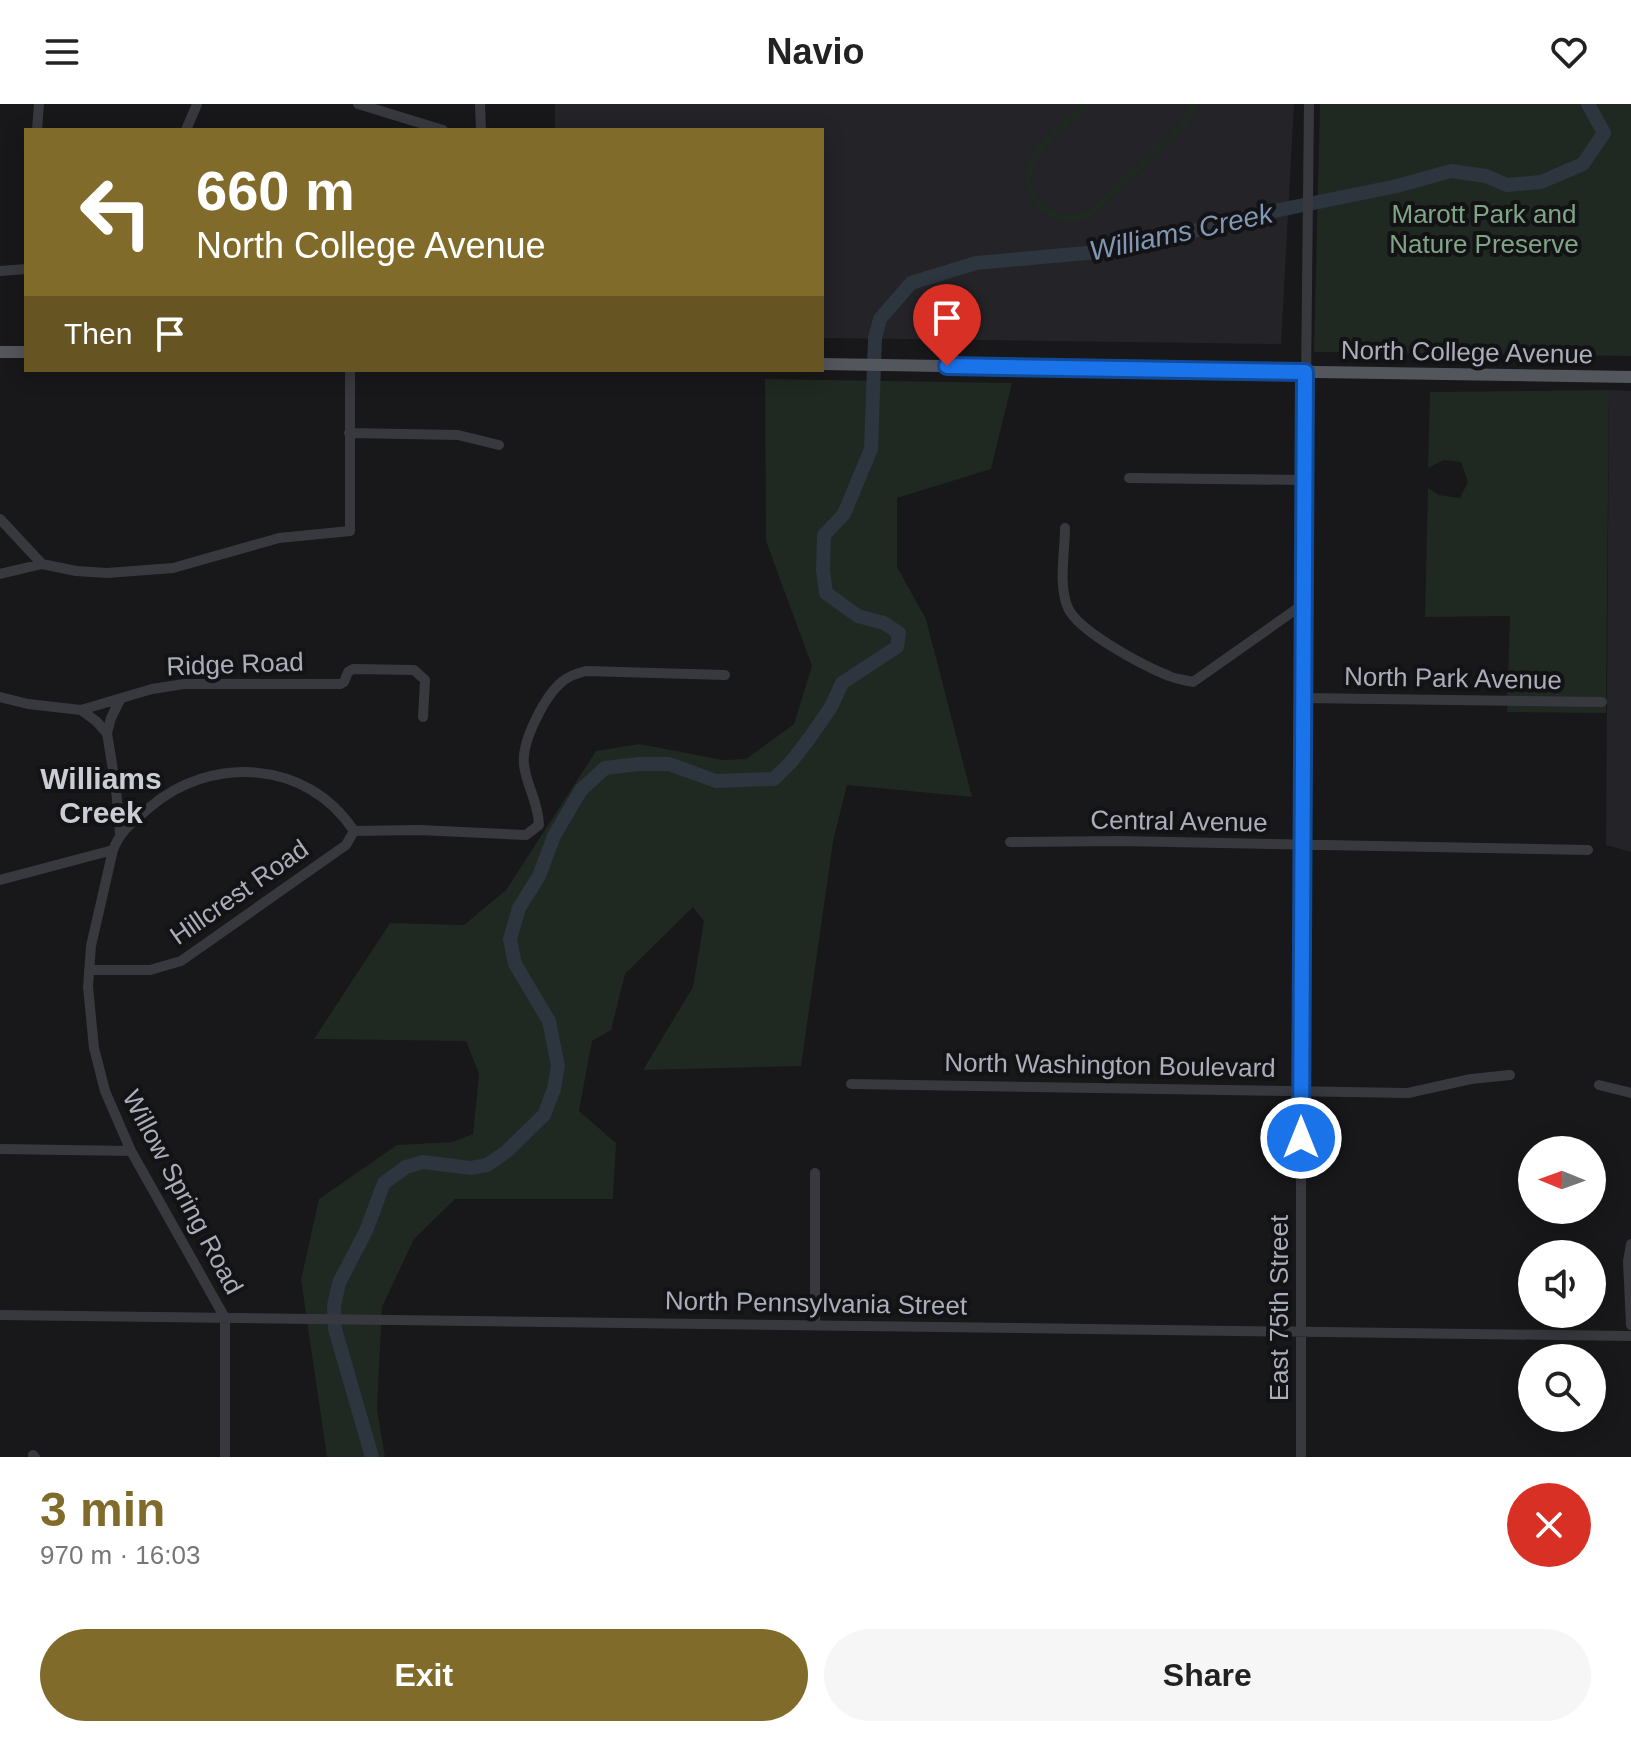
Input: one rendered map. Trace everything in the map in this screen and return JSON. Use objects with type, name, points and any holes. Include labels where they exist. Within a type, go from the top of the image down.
[{"type":"main road","points":[[0,352],[24,352]]},
{"type":"main road","name":"North College Avenue","points":[[824,364],[1631,377]]},
{"type":"street","points":[[37,128],[39,104]]},
{"type":"street","points":[[187,128],[197,104]]},
{"type":"street","points":[[358,104],[436,128]]},
{"type":"street","points":[[480,104],[481,128]]},
{"type":"street","name":"East 75th Street","points":[[1301,1457],[1301,846],[1309,104]]},
{"type":"street","points":[[0,271],[24,269]]},
{"type":"street","points":[[0,574],[42,564],[88,572],[156,571],[279,538],[350,531],[350,372]]},
{"type":"street","points":[[349,433],[458,435],[499,445]]},
{"type":"street","points":[[1129,478],[1305,480]]},
{"type":"street","points":[[0,519],[42,564]]},
{"type":"street","points":[[1065,528],[1064,590],[1068,609],[1089,633],[1171,677],[1193,682],[1305,603]]},
{"type":"street","name":"Ridge Road","points":[[0,697],[43,707],[81,710],[152,689],[184,684],[340,684],[353,669],[414,670],[425,680],[423,717]]},
{"type":"street","points":[[120,833],[180,786],[215,774],[243,771],[277,776],[301,785],[332,806],[354,831],[419,830],[526,835],[539,825],[539,807],[527,779],[523,760],[525,746],[551,694],[565,679],[586,671],[725,675]]},
{"type":"street","name":"North Park Avenue","points":[[1303,698],[1602,702]]},
{"type":"street","points":[[120,700],[107,733],[120,833]]},
{"type":"street","points":[[81,710],[107,733]]},
{"type":"street","name":"Hillcrest Road","points":[[89,970],[150,970],[181,961],[346,845],[354,831]]},
{"type":"street","name":"Willow Spring Road","points":[[120,833],[96,917],[89,970],[91,1022],[100,1075],[131,1151],[225,1318]]},
{"type":"street","name":"Central Avenue","points":[[1010,842],[1588,850]]},
{"type":"street","points":[[0,880],[113,850]]},
{"type":"street","name":"North Washington Boulevard","points":[[851,1084],[1408,1093],[1471,1079],[1510,1075]]},
{"type":"street","points":[[1599,1085],[1631,1093]]},
{"type":"street","points":[[0,1149],[131,1151]]},
{"type":"street","points":[[815,1173],[815,1325]]},
{"type":"street","points":[[1631,1244],[1628,1261],[1631,1325]]},
{"type":"street","name":"North Pennsylvania Street","points":[[0,1315],[1631,1336]]},
{"type":"street","points":[[225,1318],[225,1457]]},
{"type":"shaded area","points":[[555,104],[1294,104],[1281,344],[824,338],[824,128],[555,128]]},
{"type":"shaded area","points":[[1609,390],[1631,391],[1631,852],[1606,845]]},
{"type":"green space","points":[[1081,104],[1092,104],[1047,146],[1032,176],[1038,198],[1056,212],[1068,214],[1093,207],[1183,120],[1188,104],[1197,104],[1190,123],[1097,213],[1083,220],[1068,222],[1042,212],[1027,189],[1025,175],[1029,159],[1039,145]]},
{"type":"green space","name":"Marott Park and Nature Preserve","points":[[1320,104],[1631,104],[1631,356],[1314,352]]},
{"type":"green space","points":[[765,379],[1012,383],[991,469],[897,498],[897,567],[926,619],[972,797],[847,785],[833,842],[801,1066],[643,1070],[693,987],[704,921],[693,907],[625,974],[611,1030],[592,1041],[579,1111],[616,1143],[613,1199],[455,1199],[414,1239],[382,1307],[377,1409],[385,1457],[327,1457],[301,1280],[319,1199],[397,1145],[452,1142],[473,1134],[479,1074],[466,1041],[314,1039],[390,923],[464,925],[506,890],[596,751],[640,744],[722,760],[746,759],[794,724],[812,666],[766,541]]},
{"type":"green space","points":[[1609,390],[1606,713],[1507,712],[1510,616],[1425,617],[1428,488],[1439,495],[1460,498],[1468,482],[1461,462],[1444,460],[1428,468],[1430,392]]},
{"type":"waterway","name":"Williams Creek","points":[[372,1457],[335,1329],[334,1306],[339,1283],[366,1231],[384,1183],[406,1167],[423,1162],[471,1168],[487,1165],[506,1152],[544,1115],[554,1089],[558,1066],[549,1021],[515,964],[510,939],[519,908],[539,876],[554,836],[581,790],[605,768],[639,764],[669,764],[716,781],[774,779],[811,736],[831,707],[842,683],[897,647],[899,633],[884,623],[858,616],[826,593],[824,535],[844,514],[871,449],[875,338],[880,319],[911,283],[976,263],[1120,250],[1255,215],[1397,186],[1451,171],[1486,176],[1507,185],[1541,182],[1583,164],[1604,133],[1588,104]]},
{"type":"district","name":"Williams Creek","points":[[101,795]]},
{"type":"route","points":[[947,366],[1305,372],[1301,1138]]}]
